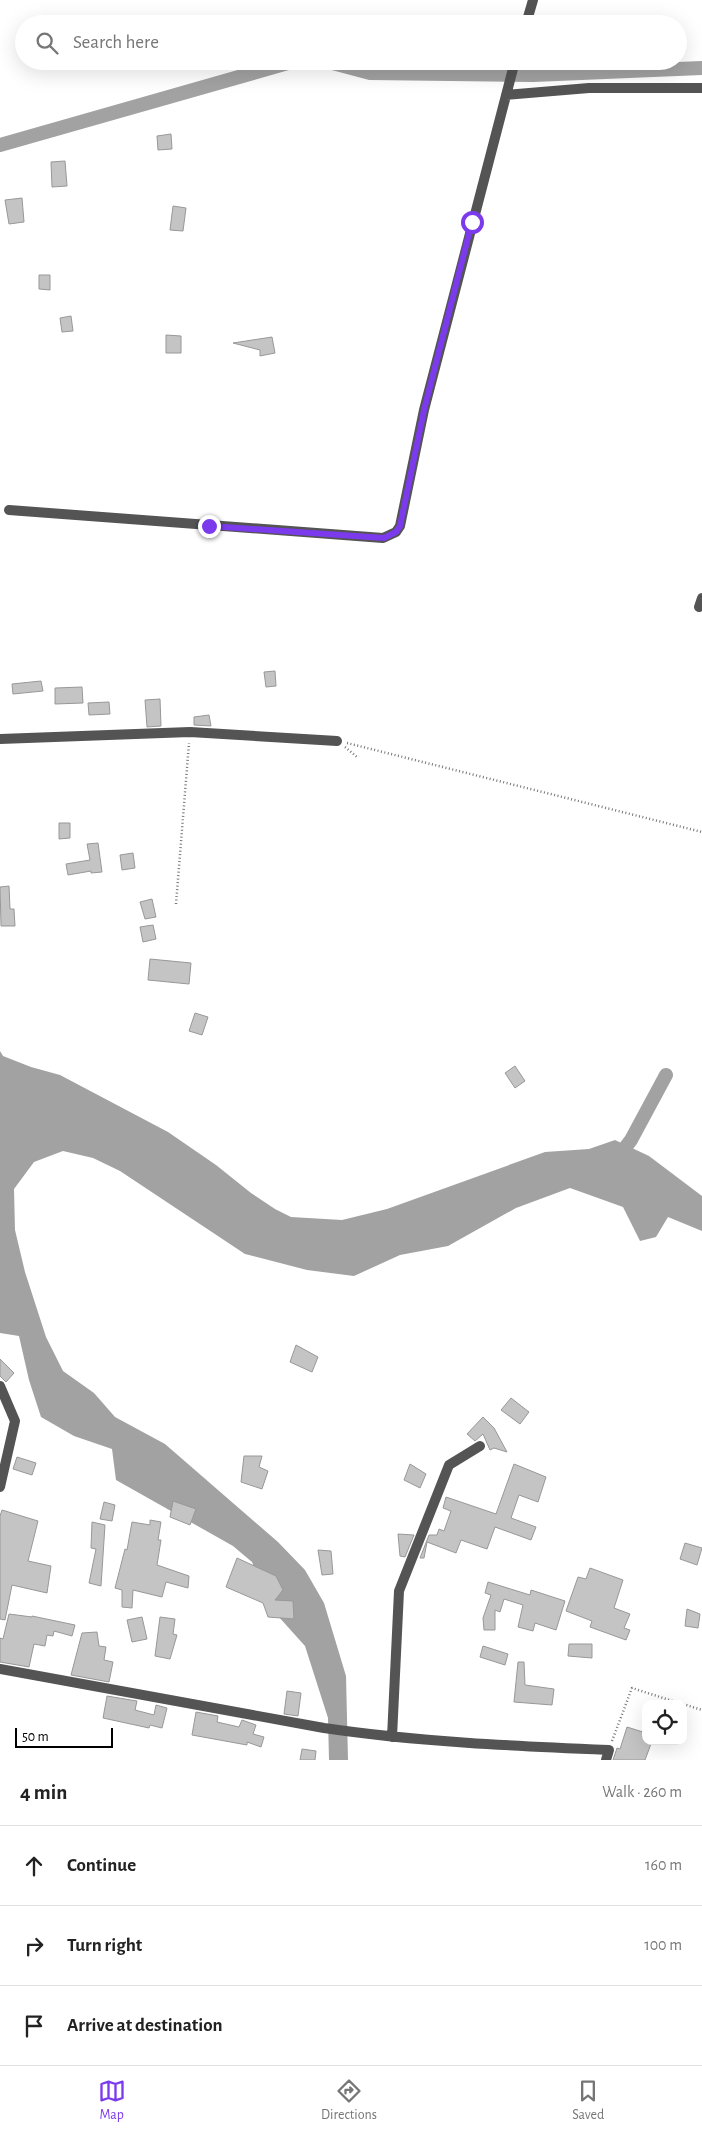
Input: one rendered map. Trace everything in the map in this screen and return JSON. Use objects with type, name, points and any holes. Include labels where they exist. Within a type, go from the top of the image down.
[{"type":"street","points":[[529,15],[533,0]]},
{"type":"street","points":[[9,510],[384,538],[396,532],[400,526],[424,410],[513,70]]},
{"type":"street","points":[[506,95],[589,88],[702,88]]},
{"type":"street","points":[[0,739],[190,732],[336,741]]},
{"type":"street","points":[[0,1386],[15,1421],[0,1487]]},
{"type":"street","points":[[392,1737],[399,1591],[449,1465],[480,1446]]},
{"type":"street","points":[[0,1669],[324,1728],[392,1737],[608,1755]]},
{"type":"path","points":[[176,904],[190,732]]},
{"type":"path","points":[[336,741],[357,757]]},
{"type":"path","points":[[336,741],[702,832]]},
{"type":"path","points":[[608,1755],[632,1688],[670,1700]]},
{"type":"path","points":[[687,1706],[702,1710]]},
{"type":"shaded area","points":[[0,1051],[3,1056],[31,1067],[60,1075],[168,1132],[216,1165],[251,1193],[291,1217],[342,1220],[387,1209],[545,1152],[589,1149],[615,1140],[649,1156],[702,1196],[702,1231],[668,1217],[656,1237],[640,1241],[623,1207],[570,1188],[516,1208],[448,1246],[400,1255],[354,1276],[307,1270],[245,1254],[120,1171],[93,1158],[63,1151],[34,1162],[14,1189],[15,1230],[25,1272],[46,1337],[63,1371],[94,1393],[115,1417],[165,1444],[278,1542],[305,1570],[324,1603],[346,1676],[348,1760],[329,1760],[328,1718],[305,1646],[269,1606],[252,1562],[233,1546],[116,1480],[112,1449],[74,1436],[41,1417],[29,1380],[19,1336],[0,1333]]},
{"type":"building","points":[[171,134],[172,149],[158,150],[157,136]]},
{"type":"building","points":[[65,161],[67,186],[52,187],[51,162]]},
{"type":"building","points":[[22,198],[24,222],[9,224],[5,200]]},
{"type":"building","points":[[173,206],[186,208],[183,231],[170,230]]},
{"type":"building","points":[[39,275],[50,275],[50,290],[39,289]]},
{"type":"building","points":[[71,316],[73,331],[62,332],[60,318]]},
{"type":"building","points":[[166,335],[181,336],[181,353],[166,353]]},
{"type":"building","points":[[272,337],[275,353],[260,356],[260,350],[233,343]]},
{"type":"building","points":[[275,671],[276,686],[266,687],[264,672]]},
{"type":"building","points":[[41,681],[43,691],[13,694],[12,684]]},
{"type":"building","points":[[82,687],[83,703],[55,704],[55,688]]},
{"type":"building","points":[[160,699],[161,726],[147,727],[145,700]]},
{"type":"building","points":[[109,702],[110,714],[89,715],[88,703]]},
{"type":"building","points":[[209,715],[211,726],[194,725],[194,717]]},
{"type":"building","points":[[59,823],[70,823],[70,838],[59,839]]},
{"type":"building","points":[[98,843],[102,872],[91,873],[91,871],[68,875],[66,864],[90,860],[87,844]]},
{"type":"building","points":[[133,853],[135,868],[122,870],[120,855]]},
{"type":"building","points":[[9,886],[10,909],[14,909],[15,926],[1,926],[0,887]]},
{"type":"building","points":[[152,899],[156,917],[145,919],[140,902]]},
{"type":"building","points":[[153,925],[156,939],[143,942],[140,927]]},
{"type":"building","points":[[150,959],[191,963],[189,984],[148,980]]},
{"type":"building","points":[[195,1013],[208,1017],[202,1035],[189,1031]]},
{"type":"building","points":[[515,1066],[525,1081],[515,1088],[505,1073]]},
{"type":"building","points":[[296,1345],[318,1357],[312,1372],[290,1362]]},
{"type":"building","points":[[0,1359],[14,1373],[6,1382],[0,1376]]},
{"type":"building","points":[[511,1398],[529,1412],[520,1424],[501,1410]]},
{"type":"building","points":[[483,1417],[494,1428],[507,1452],[494,1448],[490,1450],[483,1434],[475,1441],[467,1434]]},
{"type":"building","points":[[244,1456],[262,1456],[259,1467],[268,1471],[262,1489],[241,1482]]},
{"type":"building","points":[[17,1457],[36,1463],[32,1475],[13,1469]]},
{"type":"building","points":[[410,1464],[426,1474],[420,1488],[404,1480]]},
{"type":"building","points":[[514,1464],[546,1477],[538,1502],[519,1495],[511,1518],[536,1527],[531,1540],[495,1527],[487,1549],[461,1540],[456,1553],[427,1542],[424,1558],[420,1558],[429,1535],[437,1535],[439,1529],[444,1531],[451,1511],[443,1508],[446,1497],[496,1514]]},
{"type":"building","points":[[173,1501],[196,1509],[190,1525],[170,1517]]},
{"type":"building","points":[[104,1502],[115,1505],[112,1521],[100,1519]]},
{"type":"building","points":[[2,1510],[38,1521],[28,1561],[51,1566],[47,1593],[12,1585],[5,1620],[0,1619],[0,1516]]},
{"type":"building","points":[[150,1520],[161,1522],[158,1540],[161,1540],[157,1565],[189,1576],[188,1588],[166,1582],[162,1597],[133,1590],[132,1608],[122,1607],[122,1590],[115,1588],[125,1549],[127,1550],[132,1522],[150,1525]]},
{"type":"building","points":[[92,1522],[105,1525],[101,1586],[89,1583],[96,1549],[91,1548]]},
{"type":"building","points":[[398,1534],[414,1535],[405,1557],[400,1556]]},
{"type":"building","points":[[685,1543],[702,1548],[697,1565],[680,1559]]},
{"type":"building","points":[[318,1550],[331,1551],[333,1574],[322,1575]]},
{"type":"building","points":[[237,1558],[276,1576],[283,1590],[275,1600],[293,1601],[294,1619],[268,1617],[263,1603],[226,1587]]},
{"type":"building","points":[[590,1568],[623,1580],[614,1608],[630,1614],[624,1628],[630,1630],[626,1640],[590,1627],[592,1621],[566,1611],[578,1577],[586,1579]]},
{"type":"building","points":[[488,1582],[530,1595],[531,1590],[565,1601],[556,1630],[535,1623],[533,1631],[518,1627],[523,1605],[504,1599],[500,1612],[495,1610],[495,1630],[484,1630],[483,1618],[491,1595],[485,1593]]},
{"type":"building","points":[[687,1609],[700,1614],[698,1628],[685,1626]]},
{"type":"building","points":[[9,1614],[32,1616],[75,1625],[72,1636],[54,1631],[53,1636],[47,1635],[45,1646],[34,1644],[29,1667],[0,1662],[0,1638],[3,1639]]},
{"type":"building","points":[[142,1617],[147,1639],[132,1642],[127,1620]]},
{"type":"building","points":[[160,1617],[175,1619],[173,1634],[177,1635],[170,1659],[155,1656]]},
{"type":"building","points":[[97,1632],[99,1646],[106,1647],[104,1660],[113,1662],[109,1682],[71,1675],[82,1633]]},
{"type":"building","points":[[569,1644],[592,1644],[592,1658],[568,1656]]},
{"type":"building","points":[[483,1646],[508,1654],[505,1665],[480,1657]]},
{"type":"building","points":[[518,1662],[524,1662],[525,1685],[554,1689],[552,1705],[514,1702]]},
{"type":"building","points":[[287,1691],[301,1693],[298,1716],[284,1714]]},
{"type":"building","points":[[107,1696],[137,1701],[135,1710],[154,1715],[156,1705],[167,1708],[162,1728],[150,1725],[149,1728],[103,1718]]},
{"type":"building","points":[[196,1712],[218,1716],[217,1722],[239,1727],[242,1720],[256,1725],[253,1734],[264,1737],[261,1747],[247,1742],[247,1745],[192,1735]]},
{"type":"building","points":[[627,1727],[642,1732],[642,1745],[651,1745],[645,1760],[613,1760],[617,1748],[620,1749]]},
{"type":"building","points":[[302,1749],[316,1751],[315,1760],[300,1760]]},
{"type":"waterway","points":[[687,69],[702,68]]},
{"type":"waterway","points":[[0,145],[263,70]]},
{"type":"waterway","points":[[359,70],[370,73],[533,75],[654,70]]},
{"type":"waterway","points":[[615,1161],[631,1140],[666,1075]]},
{"type":"route","points":[[209,526],[384,538],[396,532],[400,526],[424,410],[472,222]]}]
